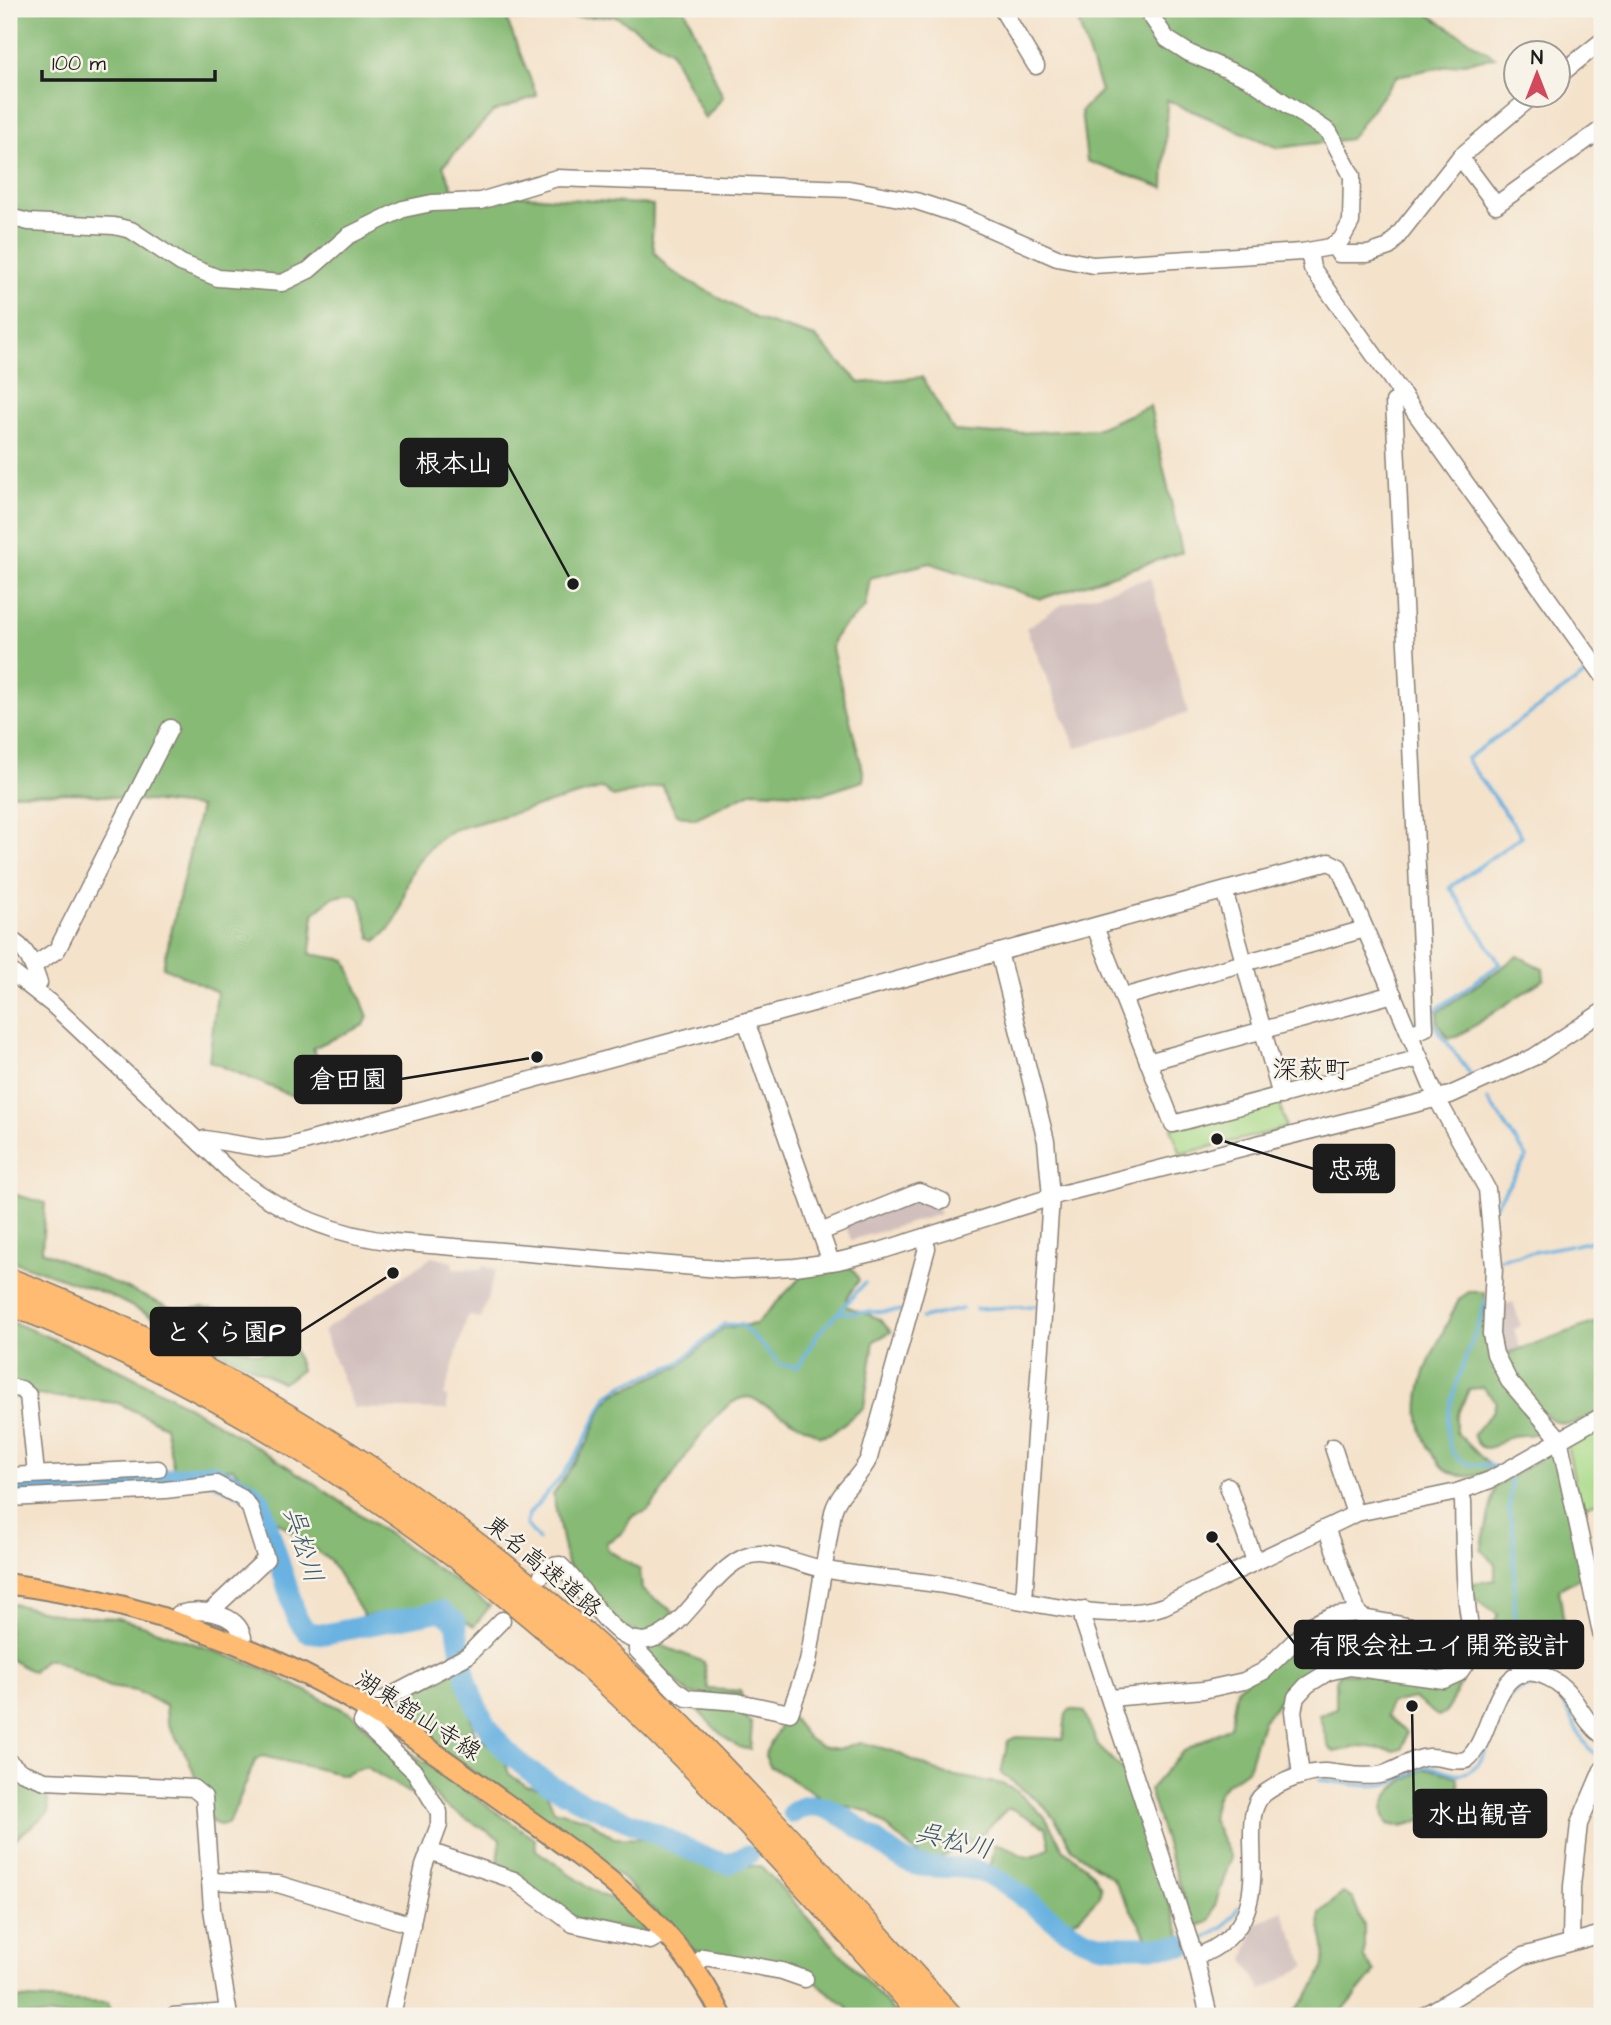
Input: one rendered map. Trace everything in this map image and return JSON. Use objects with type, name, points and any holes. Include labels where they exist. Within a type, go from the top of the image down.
[{"type":"highway","name":"東名高速道路","points":[[9,1280],[130,1333],[292,1420],[375,1473],[502,1565],[616,1665],[719,1765],[951,2016]]},
{"type":"highway","name":"東名高速道路","points":[[9,1303],[110,1346],[192,1387],[283,1439],[363,1490],[490,1582],[612,1688],[704,1779],[923,2016]]},
{"type":"main road","name":"湖東舘山寺線","points":[[9,1584],[93,1599],[176,1623],[240,1646],[299,1672],[368,1710],[598,1869],[634,1898],[694,1967],[722,2016]]},
{"type":"street","points":[[1002,9],[1037,65]]},
{"type":"street","points":[[9,217],[29,222],[114,226],[131,230],[181,263],[218,278],[282,283],[309,270],[348,236],[403,209],[432,203],[480,201],[557,178],[849,189],[916,201],[959,215],[1057,258],[1093,265],[1309,251],[1342,240],[1351,222],[1352,176],[1329,132],[1249,79],[1189,53],[1167,39],[1146,9]]},
{"type":"street","points":[[1572,65],[1602,41]]},
{"type":"street","points":[[1333,245],[1339,254],[1376,253],[1389,247],[1460,157],[1518,108]]},
{"type":"street","points":[[1460,157],[1496,205],[1602,129]]},
{"type":"street","points":[[1309,251],[1312,268],[1602,674]]},
{"type":"street","points":[[1404,396],[1394,402],[1425,1028],[1410,1034]]},
{"type":"street","points":[[33,966],[57,950],[170,728]]},
{"type":"street","points":[[201,1144],[205,1139],[265,1149],[286,1147],[1329,862],[1339,867],[1437,1099],[1489,1197],[1494,1267],[1491,1334],[1495,1354],[1508,1381],[1559,1438],[1599,1606],[1602,1637]]},
{"type":"street","points":[[1226,897],[1281,1096]]},
{"type":"street","points":[[1123,997],[1366,929]]},
{"type":"street","points":[[1097,932],[1173,1124],[1420,1058]]},
{"type":"street","points":[[9,939],[22,948],[33,966],[39,983],[34,989]]},
{"type":"street","points":[[999,952],[1046,1141],[1051,1197],[1024,1600]]},
{"type":"street","points":[[9,970],[34,989],[249,1188],[282,1209],[327,1228],[375,1240],[720,1269],[774,1269],[831,1262],[1051,1197],[1437,1099],[1514,1068],[1602,1012]]},
{"type":"street","points":[[1148,1062],[1393,994]]},
{"type":"street","points":[[746,1021],[823,1231],[831,1262]]},
{"type":"street","points":[[823,1231],[919,1192],[942,1201]]},
{"type":"street","points":[[637,1640],[637,1650],[688,1703],[790,1713],[808,1662],[835,1504],[869,1458],[927,1248],[923,1237]]},
{"type":"street","points":[[9,1387],[29,1395],[36,1474]]},
{"type":"street","points":[[542,1575],[550,1566],[560,1565],[619,1632],[637,1640],[664,1634],[725,1568],[742,1557],[763,1554],[823,1569],[1127,1615],[1152,1611],[1355,1514],[1460,1491],[1505,1472],[1559,1438],[1602,1416]]},
{"type":"street","points":[[1333,1447],[1355,1514]]},
{"type":"street","points":[[9,1476],[158,1469]]},
{"type":"street","points":[[9,1498],[164,1490],[212,1484],[237,1495],[250,1508],[265,1559],[211,1611]]},
{"type":"street","points":[[1228,1486],[1255,1561]]},
{"type":"street","points":[[1301,1776],[1293,1711],[1296,1697],[1307,1685],[1328,1672],[1350,1667],[1444,1680],[1459,1673],[1475,1647],[1466,1595],[1464,1502],[1460,1491]]},
{"type":"street","points":[[1326,1528],[1358,1613]]},
{"type":"street","points":[[1085,1610],[1083,1620],[1195,1957],[1209,2016]]},
{"type":"street","points":[[176,1623],[179,1614],[211,1611],[239,1627],[243,1637],[240,1646]]},
{"type":"street","points":[[1110,1698],[1203,1690],[1244,1681],[1264,1671],[1311,1625],[1331,1616],[1358,1613],[1382,1623],[1429,1630],[1519,1661],[1524,1674]]},
{"type":"street","points":[[392,2016],[429,1851],[439,1825],[439,1812],[415,1772],[363,1725],[368,1710],[467,1656],[502,1620]]},
{"type":"street","points":[[1195,1957],[1226,1942],[1248,1906],[1253,1875],[1256,1804],[1265,1793],[1301,1776],[1318,1772],[1374,1776],[1424,1757],[1466,1760],[1475,1750],[1502,1688],[1512,1679],[1524,1674],[1544,1676],[1563,1687],[1602,1735]]},
{"type":"street","points":[[9,1762],[20,1772],[45,1780],[193,1788],[204,1797],[210,1881],[229,2014],[173,2016]]},
{"type":"street","points":[[1571,1942],[1572,1886],[1579,1824],[1602,1770]]},
{"type":"street","points":[[429,1851],[514,1880],[562,1919],[583,1928],[650,1941],[666,1932]]},
{"type":"street","points":[[210,1881],[278,1884],[412,1925]]},
{"type":"street","points":[[1424,2016],[1523,1956],[1602,1934]]},
{"type":"street","points":[[694,1967],[704,1956],[782,1971],[805,1979]]},
{"type":"shaded area","points":[[1150,578],[1188,713],[1076,748],[1026,628],[1063,604]]},
{"type":"shaded area","points":[[919,1195],[935,1202],[940,1214],[851,1240],[845,1224]]},
{"type":"shaded area","points":[[432,1257],[453,1262],[453,1269],[481,1270],[483,1266],[496,1270],[481,1319],[468,1315],[444,1396],[447,1397],[447,1410],[354,1408],[323,1331]]},
{"type":"shaded area","points":[[1513,1302],[1521,1326],[1514,1329],[1520,1348],[1502,1355],[1497,1308]]},
{"type":"shaded area","points":[[1282,1910],[1306,1966],[1262,1990],[1244,1960],[1255,1925]]},
{"type":"green space","points":[[9,9],[685,9],[723,97],[705,119],[670,50],[615,16],[507,20],[537,96],[493,112],[443,166],[454,191],[653,205],[652,239],[655,253],[670,270],[757,319],[815,337],[860,383],[922,377],[954,431],[996,434],[1096,429],[1150,406],[1182,552],[1041,599],[930,563],[870,578],[865,607],[836,635],[832,649],[864,775],[863,781],[823,794],[753,791],[694,819],[676,814],[662,785],[613,797],[603,788],[453,830],[433,845],[416,865],[396,919],[376,941],[371,938],[360,899],[354,894],[333,897],[314,913],[310,954],[346,960],[368,1017],[364,1025],[313,1048],[325,1077],[304,1081],[301,1096],[295,1097],[209,1061],[217,992],[163,967],[200,807],[77,793],[9,794]]},
{"type":"green space","points":[[1074,9],[1420,9],[1495,57],[1397,76],[1350,139],[1278,148],[1167,100],[1164,188],[1087,161],[1081,111],[1101,91]]},
{"type":"green space","points":[[1518,956],[1543,969],[1544,979],[1457,1037],[1448,1038],[1437,1022],[1438,1012]]},
{"type":"green space","points":[[1279,1099],[1286,1128],[1181,1154],[1171,1128]]},
{"type":"green space","points":[[9,1193],[45,1203],[42,1251],[175,1310],[202,1307],[232,1312],[231,1345],[259,1354],[283,1347],[294,1349],[301,1370],[283,1383],[107,1294],[9,1260]]},
{"type":"green space","points":[[844,1267],[852,1268],[859,1280],[846,1299],[846,1306],[880,1319],[891,1332],[874,1341],[864,1407],[832,1433],[820,1436],[752,1398],[739,1399],[725,1408],[696,1441],[650,1508],[632,1517],[621,1533],[606,1543],[608,1550],[640,1570],[642,1590],[674,1612],[672,1620],[646,1635],[623,1628],[567,1564],[553,1495],[588,1442],[604,1405],[615,1393],[680,1366],[723,1328],[756,1324],[803,1275]]},
{"type":"green space","points":[[1469,1292],[1485,1292],[1487,1335],[1542,1426],[1538,1433],[1509,1437],[1490,1448],[1480,1446],[1473,1434],[1494,1410],[1496,1401],[1482,1387],[1469,1390],[1456,1417],[1456,1432],[1494,1470],[1465,1476],[1452,1473],[1440,1464],[1426,1443],[1420,1422],[1419,1402],[1422,1381],[1439,1340],[1459,1299]]},
{"type":"green space","points":[[1602,1320],[1602,1410],[1576,1423],[1557,1422],[1537,1408],[1512,1375],[1502,1355]]},
{"type":"green space","points":[[9,1321],[74,1348],[198,1412],[318,1486],[490,1606],[474,1626],[436,1606],[364,1616],[330,1561],[276,1520],[233,1468],[174,1471],[165,1426],[118,1403],[36,1395],[9,1398]]},
{"type":"green space","points":[[1602,1423],[1602,1501],[1580,1507],[1567,1445]]},
{"type":"green space","points":[[1552,1451],[1556,1453],[1583,1576],[1559,1589],[1565,1630],[1542,1641],[1525,1657],[1485,1643],[1483,1630],[1495,1622],[1498,1615],[1473,1597],[1472,1583],[1495,1580],[1495,1564],[1481,1550],[1495,1487]]},
{"type":"green space","points":[[9,1603],[62,1615],[117,1618],[259,1667],[354,1715],[404,1767],[424,1799],[419,1799],[366,1767],[344,1775],[262,1756],[255,1761],[231,1819],[227,1824],[212,1822],[188,1758],[167,1722],[166,1706],[136,1691],[109,1687],[51,1659],[44,1660],[33,1672],[9,1659]]},
{"type":"green space","points":[[1342,1618],[1428,1634],[1465,1654],[1448,1675],[1362,1660],[1337,1660],[1324,1665],[1288,1690],[1262,1722],[1248,1769],[1223,1787],[1216,1798],[1212,1819],[1231,1858],[1210,1920],[1192,1926],[1149,1790],[1182,1752],[1230,1727],[1237,1688],[1305,1634]]},
{"type":"green space","points":[[658,1644],[704,1662],[708,1689],[740,1691],[742,1696],[689,1694],[646,1653],[645,1646]]},
{"type":"green space","points":[[455,1671],[461,1676],[474,1732],[504,1758],[509,1774],[527,1786],[545,1790],[554,1810],[587,1819],[614,1838],[660,1839],[719,1866],[761,1866],[898,2016],[849,2016],[847,2007],[812,1979],[692,1949],[621,1877],[384,1709]]},
{"type":"green space","points":[[1340,1673],[1460,1679],[1461,1683],[1447,1710],[1439,1717],[1414,1698],[1390,1703],[1387,1716],[1407,1732],[1402,1749],[1393,1751],[1362,1746],[1334,1752],[1329,1748],[1319,1715],[1336,1708],[1336,1681]]},
{"type":"green space","points":[[697,1706],[736,1708],[752,1724],[750,1749],[729,1741],[697,1710]]},
{"type":"green space","points":[[1071,1709],[1084,1712],[1098,1746],[1126,1773],[1182,1939],[1180,1942],[1157,1943],[1148,1939],[1113,1879],[1072,1849],[1060,1826],[1042,1804],[1001,1773],[1008,1741],[1016,1737],[1063,1739],[1066,1713]]},
{"type":"green space","points":[[785,1718],[793,1719],[808,1738],[820,1746],[839,1749],[860,1742],[893,1751],[944,1774],[1002,1784],[1015,1790],[1045,1817],[1064,1850],[1092,1872],[1101,1887],[1100,1896],[1079,1918],[1070,1922],[990,1870],[995,1844],[1026,1857],[1040,1854],[1050,1847],[1046,1828],[1013,1809],[1007,1809],[978,1838],[939,1858],[922,1858],[870,1812],[827,1801],[770,1766],[765,1756],[766,1751]]},
{"type":"green space","points":[[380,1731],[535,1839],[536,1850],[600,1895],[619,1901],[651,1934],[578,1920],[498,1866],[500,1839],[442,1804]]},
{"type":"green space","points":[[1423,1770],[1438,1770],[1457,1777],[1459,1787],[1428,1816],[1408,1825],[1388,1824],[1383,1806],[1386,1798],[1399,1784]]},
{"type":"green space","points":[[9,1779],[47,1795],[49,1812],[9,1844]]},
{"type":"green space","points":[[1343,1893],[1353,1899],[1364,1926],[1364,1958],[1375,1972],[1339,2016],[1291,2016],[1310,1992],[1323,1967],[1325,1957],[1320,1913]]},
{"type":"green space","points":[[9,1988],[10,1998],[108,2003],[112,2016],[9,2016]]},
{"type":"waterway","points":[[1471,1075],[1433,1023],[1433,1012],[1500,964],[1450,887],[1522,836],[1466,759],[1593,669]]},
{"type":"waterway","points":[[1488,1100],[1527,1157],[1495,1206]]},
{"type":"waterway","points":[[1574,1245],[1602,1239]]},
{"type":"waterway","points":[[1499,1259],[1570,1245]]},
{"type":"waterway","points":[[539,1540],[526,1524],[529,1514],[561,1477],[582,1446],[607,1396],[621,1386],[679,1363],[724,1324],[742,1325],[781,1365],[798,1367],[817,1335],[865,1283]]},
{"type":"waterway","points":[[1485,1300],[1457,1383],[1447,1429],[1450,1447],[1460,1460],[1501,1469]]},
{"type":"waterway","points":[[976,1309],[1036,1306]]},
{"type":"waterway","points":[[922,1318],[962,1309]]},
{"type":"waterway","points":[[840,1313],[900,1311]]},
{"type":"waterway","name":"呉松川","points":[[9,1487],[164,1479],[211,1473],[249,1490],[260,1501],[297,1618],[307,1632],[325,1634],[441,1611],[456,1622],[461,1654]]},
{"type":"waterway","points":[[1485,1641],[1512,1636],[1515,1632],[1514,1539],[1509,1511],[1511,1483],[1507,1474]]},
{"type":"waterway","points":[[1402,1668],[1458,1648]]},
{"type":"waterway","name":"呉松川","points":[[463,1664],[473,1698],[487,1726],[506,1750],[554,1787],[702,1856],[728,1864],[748,1855]]},
{"type":"waterway","points":[[1320,1780],[1376,1785],[1394,1782],[1428,1767],[1459,1774],[1469,1771],[1479,1763],[1486,1751],[1511,1697],[1521,1689],[1535,1687],[1549,1690],[1559,1698],[1584,1742],[1592,1751],[1602,1756]]},
{"type":"waterway","points":[[1283,1775],[1292,1757]]},
{"type":"waterway","points":[[1245,1821],[1248,1791],[1257,1783],[1274,1780]]},
{"type":"waterway","name":"呉松川","points":[[793,1813],[806,1806],[820,1807],[851,1822],[907,1862],[925,1867],[972,1869],[996,1879],[1084,1939],[1104,1945],[1141,1946]]},
{"type":"waterway","points":[[1197,1943],[1224,1927],[1238,1908]]},
{"type":"waterway","name":"呉松川","points":[[1147,1947],[1185,1946]]},
{"type":"place","name":"根本山","points":[[573,584]]},
{"type":"place","name":"倉田園","points":[[537,1057]]},
{"type":"place","name":"忠魂","points":[[1217,1139]]},
{"type":"place","name":"とくら園P","points":[[393,1273]]},
{"type":"place","name":"有限会社ユイ開発設計","points":[[1212,1537]]},
{"type":"place","name":"水出観音","points":[[1412,1706]]},
{"type":"district","name":"深萩町","points":[[1311,1070]]}]
